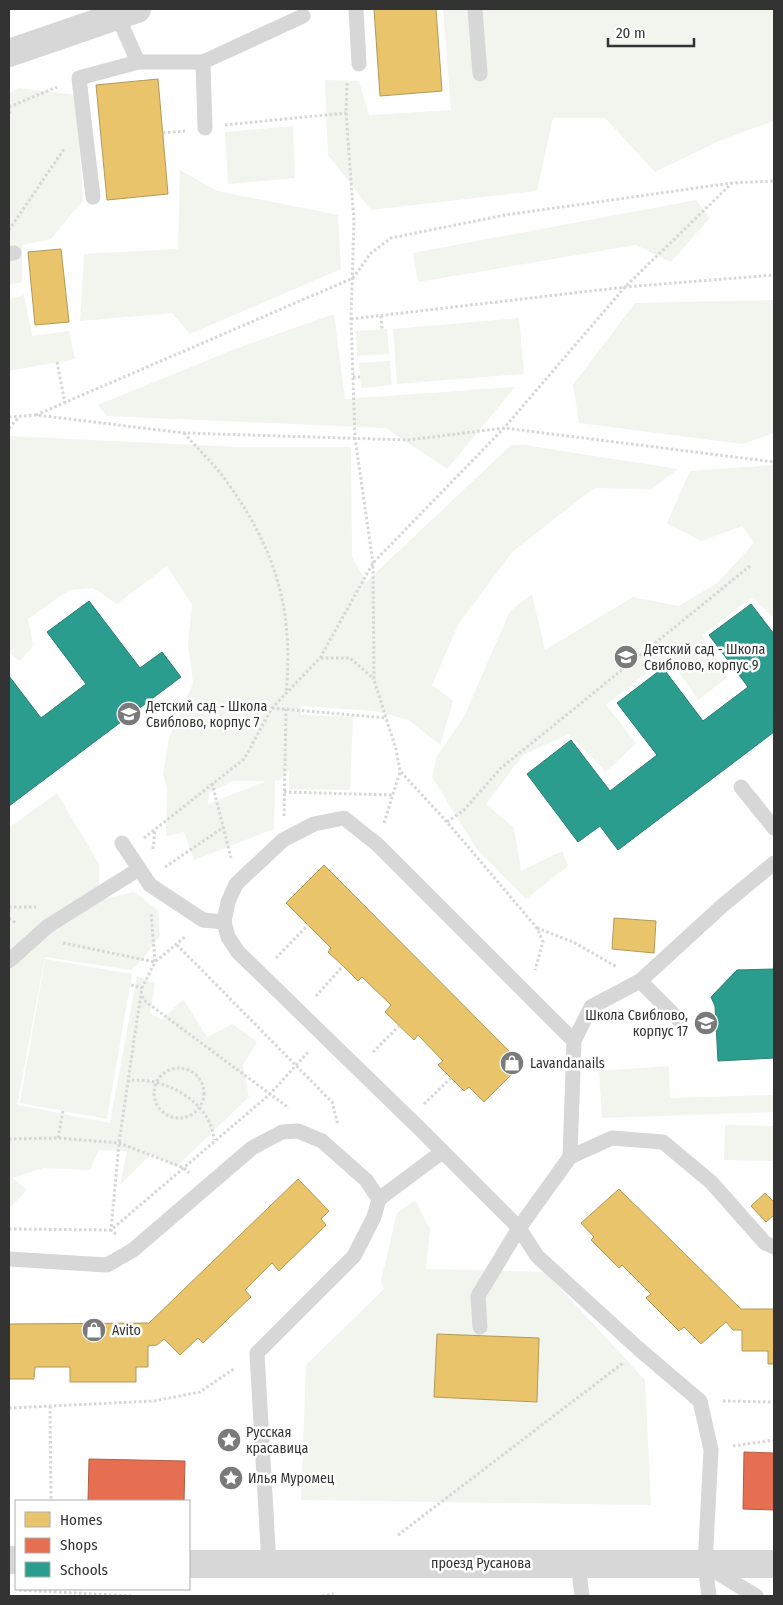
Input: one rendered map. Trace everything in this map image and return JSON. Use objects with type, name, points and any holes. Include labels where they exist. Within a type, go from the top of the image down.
[{"type":"street","points":[[9,53],[128,13]]},
{"type":"street","name":"проезд Русанова","points":[[190,1564],[774,1564]]},
{"type":"lane","points":[[356,9],[359,64]]},
{"type":"lane","points":[[475,9],[480,74]]},
{"type":"lane","points":[[128,13],[138,62]]},
{"type":"lane","points":[[93,198],[79,78],[138,62],[203,62],[303,16]]},
{"type":"lane","points":[[203,62],[205,128]]},
{"type":"lane","points":[[741,787],[774,828]]},
{"type":"lane","points":[[574,1041],[528,998],[378,845],[344,818],[314,824],[283,840],[236,884],[228,902],[224,922],[228,937],[238,952],[519,1228],[537,1256],[640,1350],[700,1401],[711,1450],[705,1565],[709,1596]]},
{"type":"lane","points":[[125,847],[150,885],[203,920],[224,922]]},
{"type":"lane","points":[[570,1157],[574,1041],[590,1008],[640,981],[722,906],[774,863]]},
{"type":"lane","points":[[9,961],[48,926],[139,869]]},
{"type":"lane","points":[[640,981],[680,1021]]},
{"type":"lane","points":[[9,1260],[107,1265],[133,1250],[252,1148],[282,1132],[298,1131],[322,1140],[366,1180],[379,1200]]},
{"type":"lane","points":[[480,1327],[478,1296],[519,1228],[570,1157],[612,1138],[663,1142],[711,1182],[765,1243],[774,1247]]},
{"type":"lane","points":[[270,1565],[257,1353],[354,1256],[374,1217],[379,1200],[442,1152]]},
{"type":"lane","points":[[578,1563],[582,1596]]},
{"type":"lane","points":[[705,1565],[756,1596]]},
{"type":"path","points":[[9,111],[79,78]]},
{"type":"path","points":[[347,79],[346,112],[354,221],[351,319],[353,377],[356,438],[373,563],[374,680],[387,718],[400,771],[447,822],[537,928],[543,942],[528,998]]},
{"type":"path","points":[[163,133],[346,112]]},
{"type":"path","points":[[9,230],[84,119]]},
{"type":"path","points":[[36,415],[353,278],[371,253],[391,238],[505,215],[732,184],[774,181]]},
{"type":"path","points":[[125,847],[244,759],[272,708],[320,658],[373,563],[504,428],[625,287],[732,184]]},
{"type":"path","points":[[351,319],[625,287],[774,275]]},
{"type":"path","points":[[381,316],[382,329]]},
{"type":"path","points":[[57,362],[65,403]]},
{"type":"path","points":[[353,377],[360,377]]},
{"type":"path","points":[[9,417],[36,415],[184,433],[408,440],[504,428],[774,462]]},
{"type":"path","points":[[9,428],[19,416]]},
{"type":"path","points":[[184,433],[226,480],[260,531],[279,581],[288,666],[286,694]]},
{"type":"path","points":[[447,822],[464,810],[501,768],[750,566]]},
{"type":"path","points":[[320,658],[350,658],[374,680]]},
{"type":"path","points":[[272,708],[387,718]]},
{"type":"path","points":[[283,840],[286,709]]},
{"type":"path","points":[[378,845],[400,771]]},
{"type":"path","points":[[212,783],[224,827],[236,884]]},
{"type":"path","points":[[284,792],[393,795]]},
{"type":"path","points":[[160,870],[224,827]]},
{"type":"path","points":[[150,885],[155,962]]},
{"type":"path","points":[[9,907],[39,907]]},
{"type":"path","points":[[9,918],[35,938],[155,962]]},
{"type":"path","points":[[111,1230],[119,1143],[142,988],[155,962],[177,945],[203,920]]},
{"type":"path","points":[[272,962],[308,925]]},
{"type":"path","points":[[537,928],[573,942],[640,981]]},
{"type":"path","points":[[177,945],[297,1064],[332,1102],[349,1164]]},
{"type":"path","points":[[301,1013],[342,966]]},
{"type":"path","points":[[130,985],[142,988]]},
{"type":"path","points":[[141,995],[146,1002],[293,1111]]},
{"type":"path","points":[[357,1068],[399,1026]]},
{"type":"path","points":[[9,1229],[111,1230],[270,1094],[323,1036]]},
{"type":"path","points":[[172,1068],[187,1068],[199,1077],[205,1098],[200,1110],[190,1117],[175,1119],[164,1114],[155,1101],[154,1092],[157,1081],[162,1074],[172,1068]]},
{"type":"path","points":[[410,1119],[450,1078]]},
{"type":"path","points":[[127,1081],[141,1079],[157,1081],[182,1093],[200,1110],[213,1128],[214,1140]]},
{"type":"path","points":[[58,1138],[63,1111]]},
{"type":"path","points":[[9,1139],[58,1138],[119,1143],[184,1168],[206,1189]]},
{"type":"path","points":[[111,1230],[133,1250]]},
{"type":"path","points":[[360,1563],[640,1350]]},
{"type":"path","points":[[9,1408],[154,1402],[200,1392],[257,1353]]},
{"type":"path","points":[[700,1401],[774,1402]]},
{"type":"path","points":[[50,1406],[51,1500]]},
{"type":"path","points":[[711,1450],[774,1440]]},
{"type":"path","points":[[18,1590],[131,1596]]},
{"type":"shaded area","points":[[443,9],[774,9],[774,121],[721,140],[655,172],[605,118],[553,118],[537,191],[371,210],[328,155],[325,80],[359,81],[369,115],[451,110]]},
{"type":"shaded area","points":[[19,88],[76,95],[83,200],[51,239],[22,245],[22,282],[9,285],[9,93]]},
{"type":"shaded area","points":[[293,126],[295,178],[228,184],[225,132]]},
{"type":"shaded area","points":[[180,170],[217,191],[338,215],[341,269],[190,334],[172,313],[80,321],[84,254],[178,249]]},
{"type":"shaded area","points":[[696,200],[710,218],[671,262],[636,245],[418,282],[413,253]]},
{"type":"shaded area","points":[[24,295],[32,336],[69,331],[75,359],[9,371],[9,299]]},
{"type":"shaded area","points":[[774,300],[774,433],[743,444],[579,423],[573,385],[635,303]]},
{"type":"shaded area","points":[[334,314],[345,399],[515,387],[447,469],[386,428],[107,416],[98,405],[235,349]]},
{"type":"shaded area","points":[[519,318],[524,374],[397,384],[393,329]]},
{"type":"shaded area","points":[[387,329],[389,354],[357,356],[356,331]]},
{"type":"shaded area","points":[[390,361],[392,385],[361,388],[359,363]]},
{"type":"shaded area","points":[[9,436],[238,447],[351,447],[352,557],[366,582],[511,445],[524,445],[678,469],[651,489],[594,488],[512,552],[458,625],[432,685],[453,701],[440,745],[409,720],[375,711],[301,706],[301,715],[353,717],[350,790],[289,789],[289,770],[280,780],[275,781],[274,829],[194,860],[184,832],[166,836],[167,788],[163,774],[169,738],[193,683],[188,644],[192,605],[167,566],[117,604],[93,588],[69,590],[28,619],[33,646],[20,661],[9,652]],"holes":[[[233,781],[266,781],[208,804],[209,793]]]},
{"type":"shaded area","points":[[774,465],[774,618],[752,597],[702,635],[728,677],[698,700],[668,656],[606,705],[636,743],[606,772],[569,734],[523,755],[486,804],[514,828],[521,871],[562,851],[568,866],[526,899],[476,848],[432,777],[437,756],[463,719],[510,611],[532,594],[545,650],[633,597],[679,606],[717,583],[754,543],[742,526],[701,541],[667,523],[690,471]]},
{"type":"shaded area","points":[[57,793],[99,864],[99,892],[105,899],[134,892],[158,910],[160,936],[142,960],[131,970],[45,957],[17,1105],[110,1123],[137,976],[155,983],[150,1013],[162,1020],[183,999],[207,1037],[232,1024],[257,1042],[243,1065],[249,1097],[176,1167],[151,1154],[120,1185],[127,1151],[99,1150],[90,1170],[43,1168],[13,1178],[27,1190],[9,1209],[9,828]]},
{"type":"shaded area","points":[[45,959],[132,974],[107,1119],[20,1103]]},
{"type":"shaded area","points":[[669,1066],[670,1098],[774,1095],[774,1112],[602,1118],[599,1071]]},
{"type":"shaded area","points":[[725,1125],[774,1126],[774,1161],[724,1160]]},
{"type":"shaded area","points":[[415,1200],[430,1229],[426,1269],[545,1272],[645,1380],[651,1505],[301,1500],[306,1365],[384,1289],[381,1281],[397,1213]]},
{"type":"building: Homes","points":[[374,9],[436,9],[442,91],[380,96]]},
{"type":"building: Homes","points":[[158,79],[168,194],[107,200],[96,85]]},
{"type":"building: Homes","points":[[61,249],[69,322],[35,325],[28,252]]},
{"type":"building: Homes","points":[[324,865],[522,1064],[484,1102],[469,1087],[464,1091],[438,1065],[443,1061],[418,1035],[414,1040],[385,1012],[391,1005],[362,977],[358,981],[328,952],[331,948],[286,903]]},
{"type":"building: Homes","points":[[614,918],[656,921],[654,953],[612,949]]},
{"type":"building: Homes","points":[[298,1179],[329,1211],[321,1219],[326,1225],[279,1271],[272,1263],[245,1290],[251,1297],[203,1343],[198,1338],[180,1355],[164,1339],[157,1345],[148,1346],[148,1367],[136,1367],[136,1382],[70,1382],[70,1367],[35,1367],[34,1379],[9,1379],[9,1324],[149,1323]]},
{"type":"building: Homes","points":[[619,1189],[741,1309],[774,1309],[774,1364],[768,1364],[768,1351],[742,1351],[742,1330],[733,1330],[726,1322],[701,1344],[684,1327],[679,1331],[646,1298],[651,1294],[622,1265],[619,1268],[591,1240],[594,1237],[581,1223]]},
{"type":"building: Homes","points":[[765,1193],[774,1202],[774,1215],[766,1222],[751,1206]]},
{"type":"building: Homes","points":[[437,1334],[539,1338],[537,1402],[434,1397]]},
{"type":"building: Shops","points":[[744,1452],[774,1453],[774,1510],[743,1509]]},
{"type":"building: Shops","points":[[89,1459],[185,1461],[184,1500],[88,1500]]},
{"type":"building: Schools","points":[[89,601],[140,668],[162,652],[181,677],[9,806],[9,676],[41,718],[86,684],[47,632]]},
{"type":"building: Schools","points":[[751,604],[774,634],[774,732],[618,850],[600,826],[578,842],[527,774],[571,740],[610,791],[657,755],[617,703],[663,668],[703,721],[748,687],[709,635]]},
{"type":"building: Schools","points":[[774,969],[774,1058],[718,1061],[715,1006],[711,997],[737,970]]},
{"type":"place","name":"Детский сад - Школа Свиблово, корпус 9","points":[[626,657]]},
{"type":"place","name":"Детский сад - Школа Свиблово, корпус 7","points":[[129,714]]},
{"type":"place","name":"Школа Свиблово, корпус 17","points":[[706,1023]]},
{"type":"place","name":"Lavandanails","points":[[512,1063]]},
{"type":"place","name":"Avito","points":[[94,1330]]},
{"type":"place","name":"Русская красавица","points":[[229,1440]]},
{"type":"place","name":"Илья Муромец","points":[[231,1478]]}]
